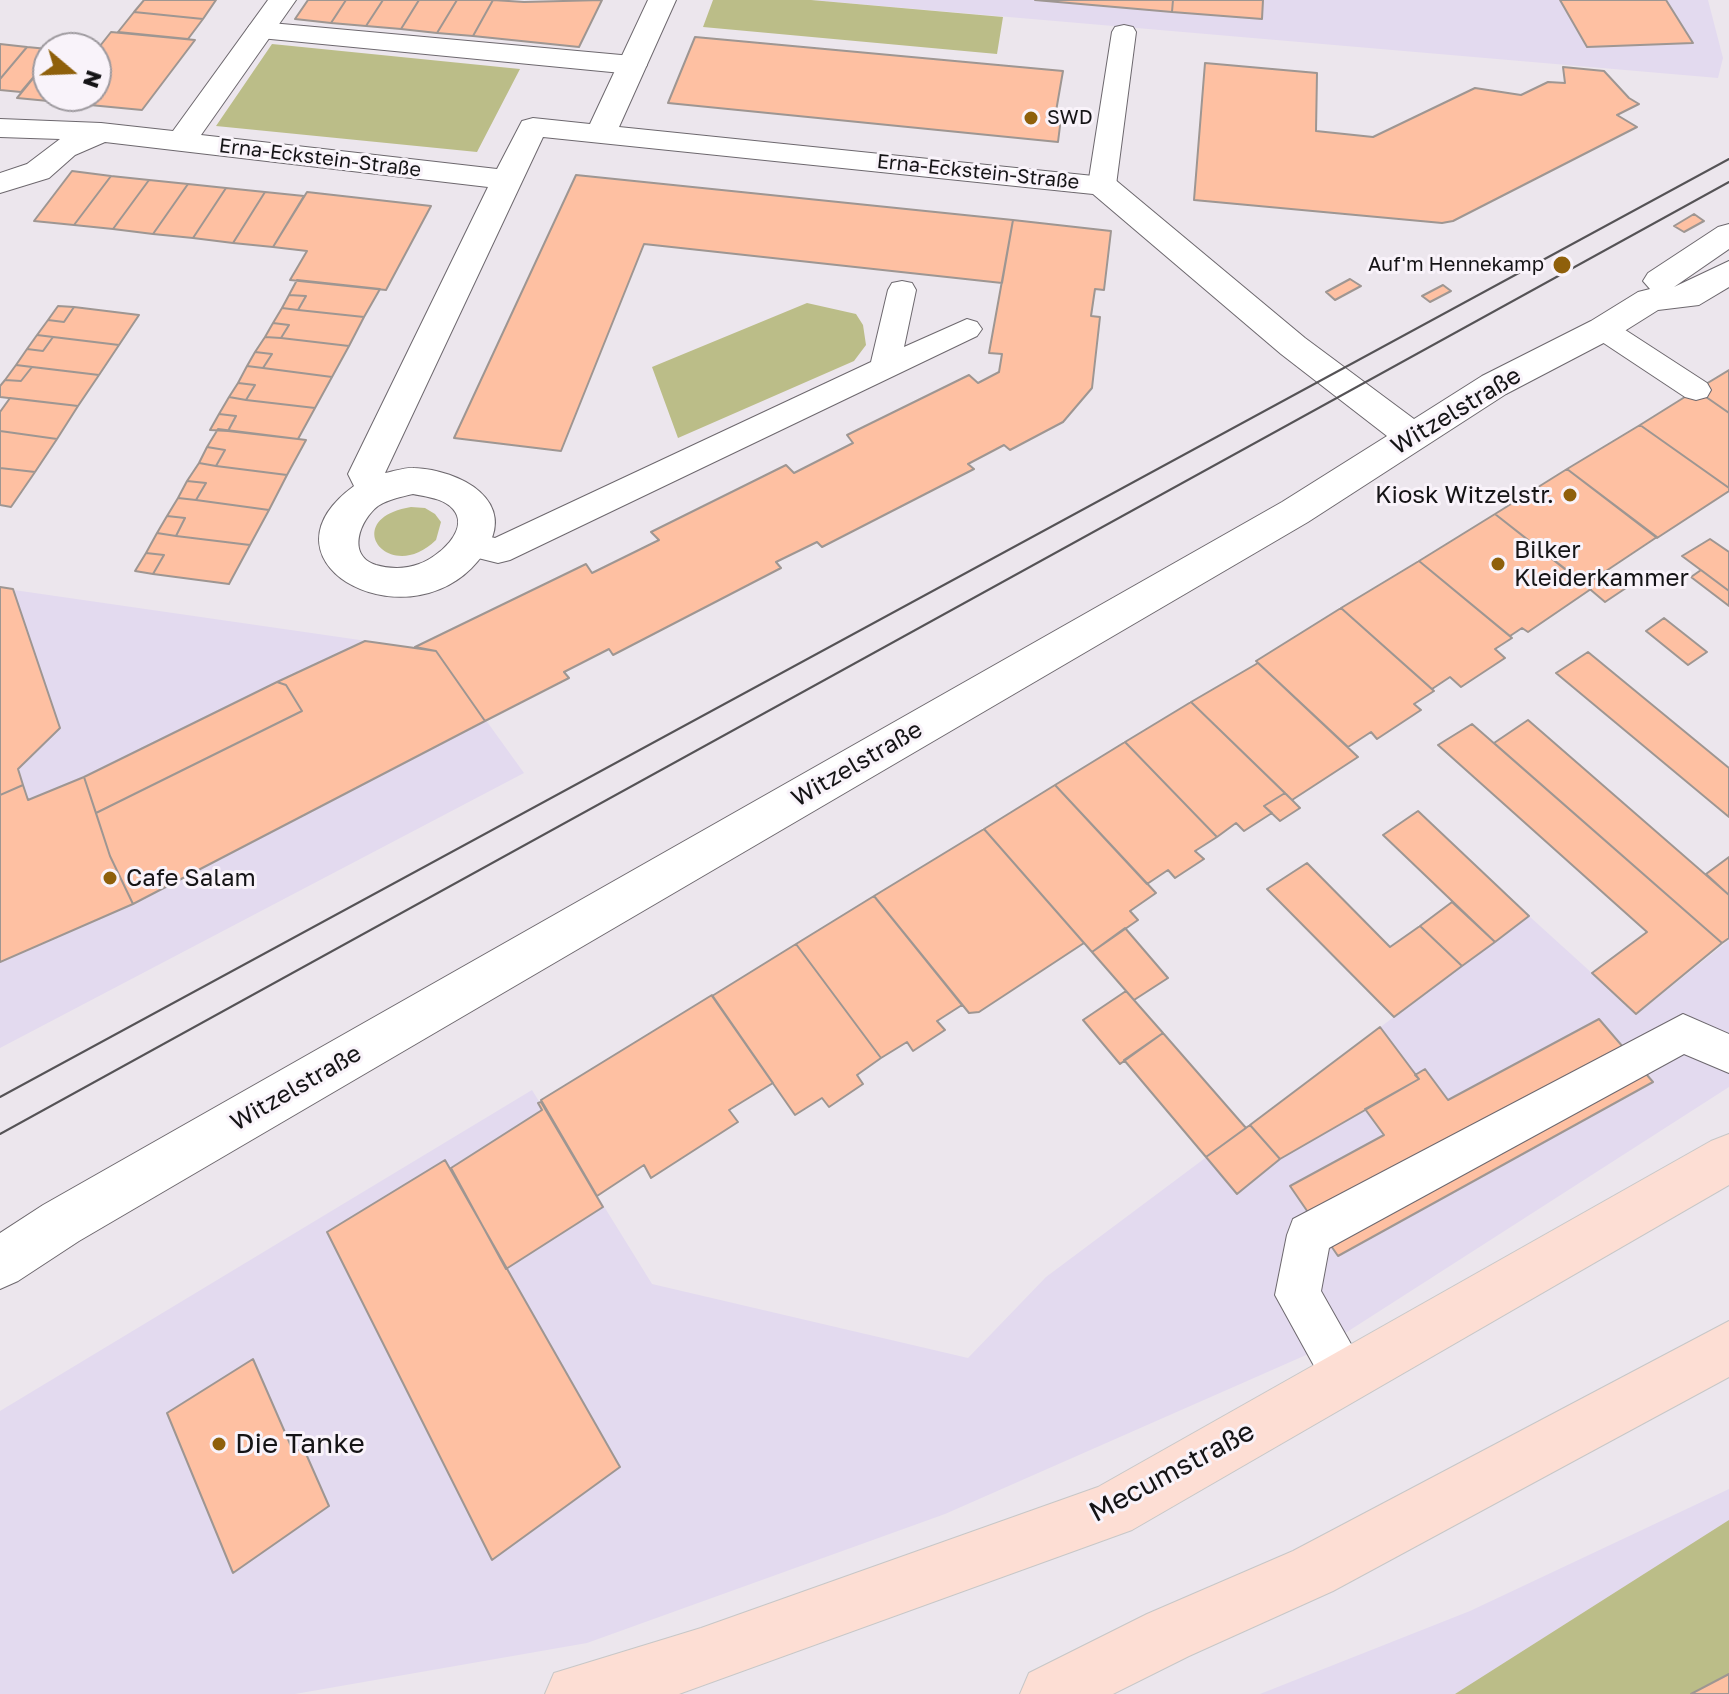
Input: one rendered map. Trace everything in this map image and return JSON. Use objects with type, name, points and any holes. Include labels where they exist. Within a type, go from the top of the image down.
[{"type":"main road","name":"Mecumstraße","points":[[575,1694],[701,1658],[1112,1510],[1729,1158]]},
{"type":"main road","points":[[1050,1694],[1168,1635],[1313,1571],[1729,1348]]},
{"type":"street","name":"Erna-Eckstein-Straße","points":[[181,142],[282,0]]},
{"type":"street","points":[[600,134],[662,0]]},
{"type":"street","points":[[260,31],[632,65]]},
{"type":"street","name":"Erna-Eckstein-Straße","points":[[377,491],[366,474],[533,127],[1102,185],[1293,346],[1412,436]]},
{"type":"street","name":"Erna-Eckstein-Straße","points":[[0,128],[101,132],[507,180]]},
{"type":"street","points":[[0,183],[38,171],[64,149],[101,132]]},
{"type":"street","name":"Witzelstraße","points":[[1650,300],[1661,280],[1729,234]]},
{"type":"street","name":"Witzelstraße","points":[[0,1263],[61,1223],[1295,512],[1494,385],[1603,329],[1650,300],[1687,297],[1729,272]]},
{"type":"street","points":[[413,481],[436,482],[457,489],[470,502],[477,518],[475,536],[470,544],[464,554],[446,569],[423,579],[396,583],[373,580],[353,570],[342,558],[337,542],[340,526],[349,510],[377,491],[413,481]]},
{"type":"street","name":"Witzelstraße","points":[[0,1230],[61,1223]]},
{"type":"lane","points":[[1102,185],[1124,32]]},
{"type":"lane","points":[[884,370],[902,290]]},
{"type":"lane","points":[[470,544],[498,551],[967,329]]},
{"type":"lane","points":[[1603,329],[1696,390]]},
{"type":"lane","points":[[1346,1376],[1298,1295],[1309,1235],[1683,1033],[1729,1054]]},
{"type":"shaded area","points":[[811,0],[1708,0],[1723,58],[1718,78]]},
{"type":"shaded area","points":[[0,588],[436,651],[524,773],[0,1048]]},
{"type":"shaded area","points":[[1529,916],[1637,1014],[1729,940],[1729,1087],[1322,1348],[945,1514],[587,1643],[295,1694],[0,1694],[0,1411],[532,1090],[652,1284],[968,1358],[1046,1277]]},
{"type":"shaded area","points":[[1729,1489],[1729,1694],[1260,1694],[1470,1611]]},
{"type":"green space","points":[[713,0],[811,0],[1003,17],[997,54],[703,27]]},
{"type":"green space","points":[[272,44],[520,69],[477,152],[216,126]]},
{"type":"green space","points":[[807,303],[856,314],[863,325],[866,345],[854,361],[678,438],[652,367]]},
{"type":"green space","points":[[411,507],[425,508],[435,514],[441,522],[436,540],[418,552],[402,556],[388,553],[378,545],[374,535],[378,524],[389,514]]},
{"type":"green space","points":[[1729,1520],[1729,1674],[1691,1694],[1455,1694]]},
{"type":"building","points":[[144,0],[216,0],[203,19],[134,12]]},
{"type":"building","points":[[308,0],[346,0],[331,23],[295,19]]},
{"type":"building","points":[[346,0],[383,0],[366,26],[331,23]]},
{"type":"building","points":[[383,0],[419,0],[401,29],[366,26]]},
{"type":"building","points":[[419,0],[457,0],[437,33],[401,29]]},
{"type":"building","points":[[457,0],[493,0],[473,36],[437,33]]},
{"type":"building","points":[[493,0],[602,0],[579,47],[473,36]]},
{"type":"building","points":[[1035,0],[1173,0],[1172,12]]},
{"type":"building","points":[[1173,0],[1263,0],[1262,19],[1172,12]]},
{"type":"building","points":[[1560,0],[1666,0],[1693,43],[1587,47]]},
{"type":"building","points":[[134,12],[203,19],[188,39],[118,32]]},
{"type":"building","points":[[112,32],[195,40],[142,110],[112,107]]},
{"type":"building","points":[[695,37],[1063,71],[1055,117],[1061,118],[1058,142],[668,103]]},
{"type":"building","points":[[0,44],[27,47],[0,79]]},
{"type":"building","points":[[27,47],[32,47],[32,79],[21,92],[0,90],[0,79]]},
{"type":"building","points":[[1205,63],[1317,73],[1316,131],[1373,137],[1475,88],[1521,95],[1548,82],[1565,83],[1563,67],[1604,71],[1629,98],[1639,104],[1617,115],[1637,127],[1453,221],[1442,223],[1194,200]]},
{"type":"building","points":[[32,80],[32,99],[17,98]]},
{"type":"building","points":[[72,171],[111,176],[74,225],[34,221]]},
{"type":"building","points":[[576,175],[1013,220],[1002,283],[644,244],[561,451],[454,438]]},
{"type":"building","points":[[111,176],[149,180],[113,229],[74,225]]},
{"type":"building","points":[[149,180],[188,184],[153,234],[113,229]]},
{"type":"building","points":[[188,184],[226,188],[193,238],[153,234]]},
{"type":"building","points":[[226,188],[265,192],[233,243],[193,238]]},
{"type":"building","points":[[265,192],[304,196],[273,247],[233,243]]},
{"type":"building","points":[[307,192],[431,206],[386,290],[290,280],[307,251],[273,247]]},
{"type":"building","points":[[1694,214],[1704,221],[1684,232],[1674,226]]},
{"type":"building","points":[[1013,220],[1111,231],[1104,290],[1095,289],[1091,316],[1100,317],[1092,388],[1063,422],[1010,450],[1004,445],[968,464],[974,469],[822,547],[817,542],[776,562],[781,568],[613,655],[609,649],[564,672],[569,678],[485,721],[436,651],[415,647],[586,564],[592,573],[659,540],[651,532],[786,465],[794,473],[853,443],[847,435],[969,375],[978,383],[999,372],[1002,354],[989,353]]},
{"type":"building","name":"Auf'm Hennekamp","points":[[1350,279],[1361,286],[1335,300],[1326,292]]},
{"type":"building","points":[[297,280],[380,289],[364,317],[298,310],[306,296],[289,295]]},
{"type":"building","points":[[1443,285],[1451,291],[1430,302],[1422,296]]},
{"type":"building","points":[[289,295],[306,296],[298,310],[282,308]]},
{"type":"building","points":[[58,306],[74,307],[64,322],[48,320]]},
{"type":"building","points":[[74,307],[139,315],[119,345],[37,335],[48,320],[64,322]]},
{"type":"building","points":[[282,308],[364,317],[349,346],[281,338],[289,325],[273,323]]},
{"type":"building","points":[[273,323],[289,325],[281,338],[265,337]]},
{"type":"building","points":[[37,335],[53,337],[43,351],[27,349]]},
{"type":"building","points":[[53,337],[119,345],[99,375],[16,365],[27,349],[43,351]]},
{"type":"building","points":[[265,337],[349,346],[332,377],[263,368],[272,354],[255,352]]},
{"type":"building","points":[[255,352],[272,354],[263,368],[247,366]]},
{"type":"building","points":[[16,365],[32,367],[21,381],[5,380]]},
{"type":"building","points":[[247,366],[332,377],[315,408],[246,400],[255,385],[238,383]]},
{"type":"building","points":[[32,367],[99,375],[78,406],[0,397],[0,386],[5,380],[21,381]]},
{"type":"building","points":[[1729,370],[1729,413],[1696,390]]},
{"type":"building","points":[[238,383],[255,385],[246,400],[229,397]]},
{"type":"building","points":[[1696,390],[1729,413],[1729,488],[1640,425]]},
{"type":"building","points":[[229,397],[315,408],[298,439],[228,431],[236,416],[219,414]]},
{"type":"building","points":[[10,398],[78,406],[57,439],[0,431],[0,412]]},
{"type":"building","points":[[219,414],[236,416],[228,431],[210,430]]},
{"type":"building","points":[[1640,425],[1729,488],[1729,491],[1657,538],[1567,469]]},
{"type":"building","points":[[218,429],[306,440],[287,475],[216,466],[225,450],[207,447]]},
{"type":"building","points":[[0,431],[57,439],[35,472],[0,468]]},
{"type":"building","points":[[207,447],[225,450],[216,466],[199,463]]},
{"type":"building","points":[[199,463],[287,475],[269,510],[196,500],[206,483],[187,481]]},
{"type":"building","points":[[0,468],[35,472],[11,507],[0,505]]},
{"type":"building","points":[[1567,469],[1657,537],[1585,585],[1495,514]]},
{"type":"building","points":[[187,481],[206,483],[196,500],[178,498]]},
{"type":"building","points":[[178,498],[269,510],[250,545],[176,536],[185,518],[167,516]]},
{"type":"building","points":[[1495,514],[1591,589],[1528,632],[1522,628],[1510,636],[1419,561]]},
{"type":"building","points":[[167,516],[185,518],[176,536],[157,533]]},
{"type":"building","points":[[157,533],[250,545],[229,584],[153,574],[164,555],[146,553]]},
{"type":"building","points":[[1710,539],[1729,552],[1729,591],[1682,556]]},
{"type":"building","points":[[146,553],[164,555],[153,574],[135,571]]},
{"type":"building","points":[[1419,561],[1512,638],[1495,649],[1505,658],[1461,687],[1450,677],[1432,689],[1341,608]]},
{"type":"building","points":[[1701,570],[1729,591],[1729,606],[1691,577]]},
{"type":"building","points":[[1605,571],[1626,588],[1605,602],[1585,585]]},
{"type":"building","points":[[0,587],[13,589],[60,728],[18,769],[23,785],[0,795]]},
{"type":"building","points":[[1341,608],[1434,691],[1414,704],[1421,710],[1377,739],[1371,732],[1348,747],[1256,661]]},
{"type":"building","points":[[1664,618],[1707,652],[1688,665],[1646,631]]},
{"type":"building","points":[[365,641],[436,651],[485,721],[133,904],[110,856],[96,813],[302,711],[286,685],[277,682]]},
{"type":"building","points":[[1588,652],[1729,768],[1729,817],[1556,673]]},
{"type":"building","points":[[1258,663],[1358,757],[1292,800],[1191,702]]},
{"type":"building","points":[[277,682],[286,685],[302,711],[96,813],[84,777]]},
{"type":"building","points":[[1191,702],[1285,793],[1264,806],[1272,813],[1244,831],[1236,823],[1217,837],[1125,742]]},
{"type":"building","points":[[1528,720],[1729,895],[1729,938],[1722,943],[1494,743]]},
{"type":"building","points":[[1472,724],[1722,943],[1636,1014],[1592,973],[1647,932],[1438,745]]},
{"type":"building","points":[[1125,742],[1217,837],[1195,851],[1204,859],[1175,878],[1168,870],[1147,884],[1055,785]]},
{"type":"building","points":[[84,777],[110,856],[133,904],[0,962],[0,795],[23,785],[28,800]]},
{"type":"building","points":[[1055,785],[1156,893],[1130,911],[1138,920],[1092,952],[984,829]]},
{"type":"building","points":[[1285,793],[1300,808],[1280,821],[1264,806]]},
{"type":"building","points":[[1418,811],[1529,916],[1495,942],[1383,835]]},
{"type":"building","points":[[984,829],[1084,943],[979,1012],[969,1013],[874,896]]},
{"type":"building","points":[[1729,857],[1729,895],[1706,874]]},
{"type":"building","points":[[1307,863],[1390,947],[1420,926],[1462,966],[1394,1017],[1267,889]]},
{"type":"building","points":[[874,896],[962,1005],[937,1021],[945,1030],[913,1051],[907,1042],[881,1058],[796,944]]},
{"type":"building","points":[[1452,902],[1495,942],[1462,966],[1420,926]]},
{"type":"building","points":[[1125,928],[1168,978],[1134,1000],[1092,952]]},
{"type":"building","points":[[796,944],[881,1058],[857,1075],[863,1084],[829,1107],[822,1098],[795,1115],[712,996]]},
{"type":"building","points":[[1126,991],[1163,1033],[1120,1064],[1083,1020]]},
{"type":"building","points":[[712,995],[773,1083],[729,1110],[738,1122],[651,1178],[644,1165],[597,1196],[541,1100]]},
{"type":"building","points":[[1599,1019],[1653,1082],[1338,1256],[1290,1186],[1384,1135],[1365,1109],[1419,1079],[1415,1075],[1425,1069],[1448,1100]]},
{"type":"building","points":[[1380,1027],[1419,1079],[1280,1159],[1250,1125]]},
{"type":"building","points":[[1163,1033],[1246,1128],[1206,1157],[1124,1060]]},
{"type":"building","points":[[541,1102],[603,1207],[506,1269],[451,1168],[542,1110],[538,1103]]},
{"type":"building","points":[[1250,1125],[1280,1159],[1237,1194],[1206,1157]]},
{"type":"building","points":[[445,1160],[620,1467],[492,1560],[327,1232]]},
{"type":"building","points":[[253,1359],[294,1453],[303,1447],[329,1506],[233,1573],[167,1413]]},
{"type":"building","points":[[1729,1674],[1729,1694],[1691,1694]]},
{"type":"tram line","points":[[0,1097],[1729,159]]},
{"type":"tram line","points":[[0,1134],[1729,182]]},
{"type":"place","name":"SWD","points":[[1031,118]]},
{"type":"place","name":"Auf'm Hennekamp","points":[[1562,265]]},
{"type":"place","name":"Kiosk Witzelstr.","points":[[1570,495]]},
{"type":"place","name":"Bilker Kleiderkammer","points":[[1498,564]]},
{"type":"place","name":"Cafe Salam","points":[[110,878]]},
{"type":"place","name":"Die Tanke","points":[[219,1444]]}]
